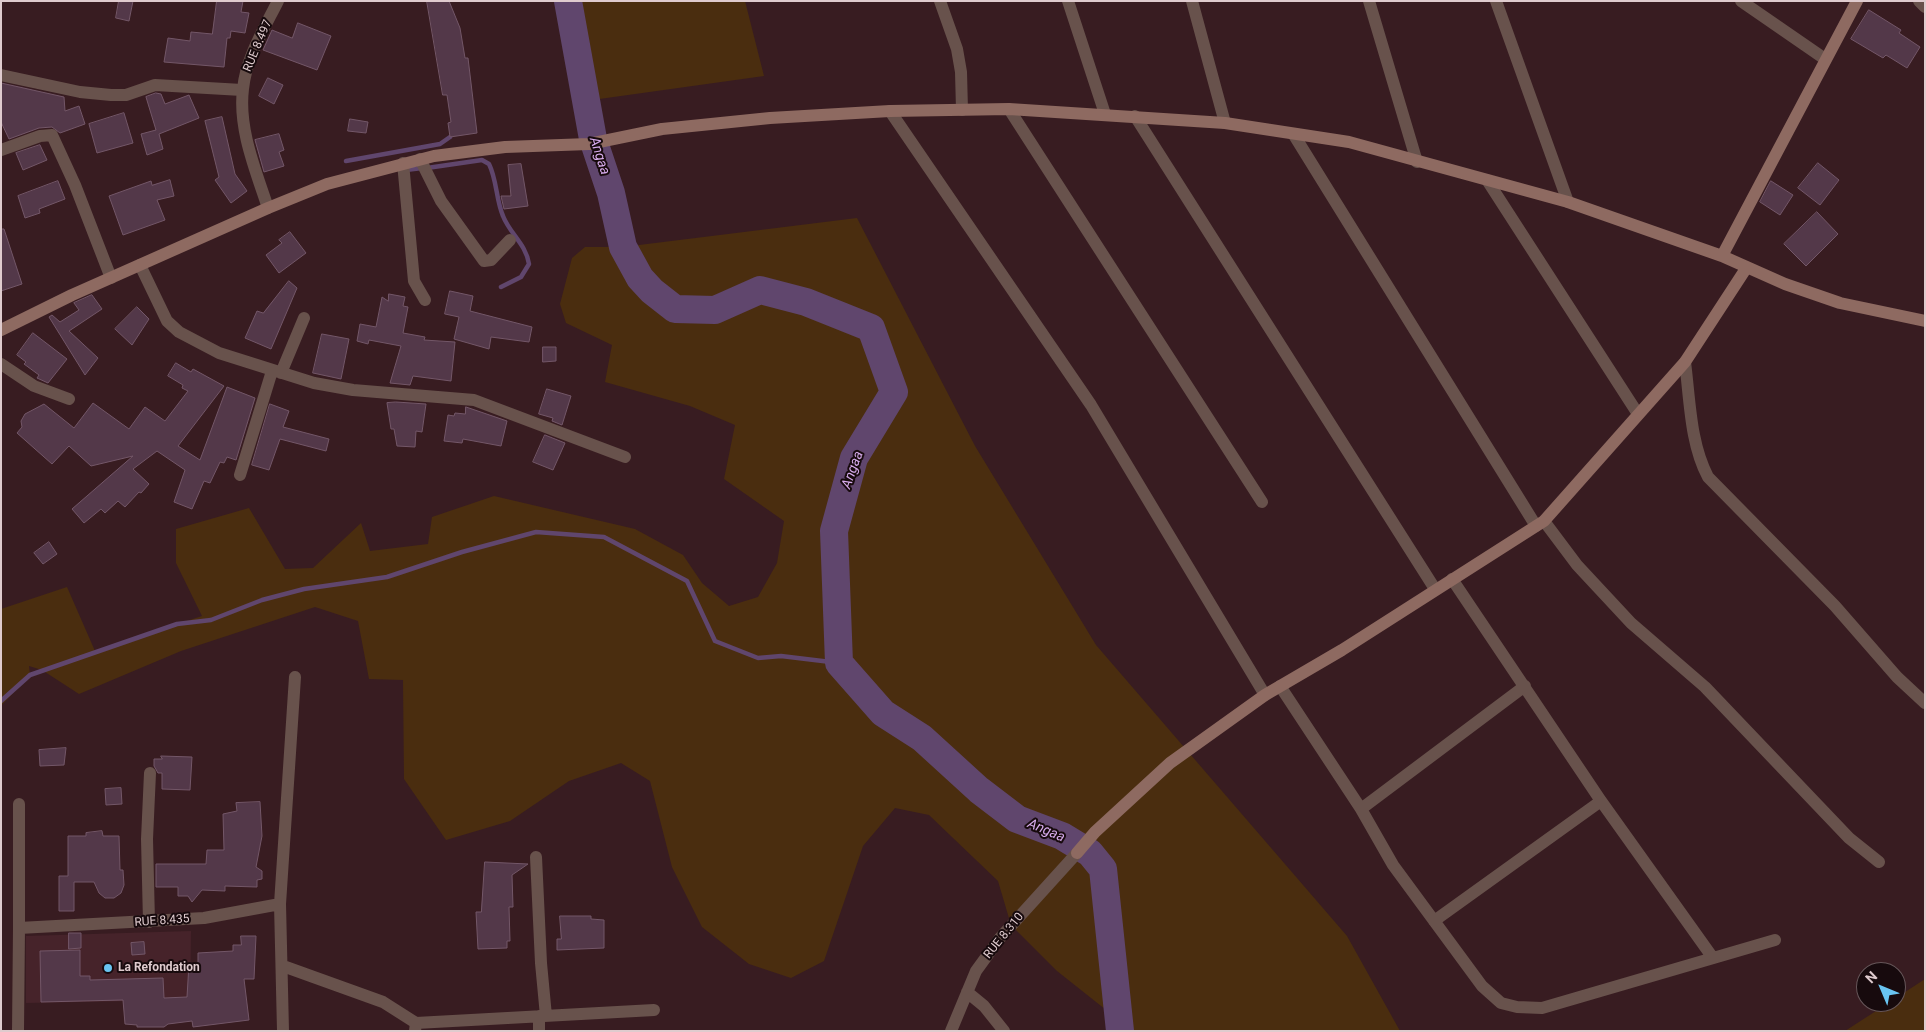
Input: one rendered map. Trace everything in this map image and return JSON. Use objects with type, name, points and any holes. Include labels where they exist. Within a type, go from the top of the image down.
[{"type":"street","points":[[940,1],[957,49],[962,72],[962,110]]},
{"type":"street","points":[[1068,1],[1104,114]]},
{"type":"street","points":[[1192,1],[1225,123]]},
{"type":"street","points":[[1369,1],[1417,162]]},
{"type":"street","points":[[1496,1],[1568,202]]},
{"type":"street","points":[[1741,1],[1825,59]]},
{"type":"street","points":[[1722,256],[1857,1]]},
{"type":"street","points":[[1919,1],[1925,7]]},
{"type":"street","name":"RUE 8.497","points":[[268,208],[245,132],[242,90],[248,65],[274,3]]},
{"type":"street","points":[[1,75],[80,92],[111,95],[126,95],[162,85],[242,90]]},
{"type":"street","points":[[1009,109],[1262,502]]},
{"type":"street","points":[[1,330],[111,278],[268,208],[327,184],[420,159],[505,147],[589,144],[616,140],[662,129],[770,118],[890,111],[1009,109],[1225,123],[1349,142],[1568,202],[1722,256],[1785,284],[1840,303],[1925,321]]},
{"type":"street","points":[[890,111],[1092,405],[1265,695],[1342,650],[1435,589],[1540,524],[1685,362],[1747,267]]},
{"type":"street","points":[[1135,116],[1435,589]]},
{"type":"street","points":[[1294,135],[1540,524],[1631,623],[1705,687],[1849,838],[1879,862]]},
{"type":"street","points":[[1,150],[40,136],[52,136],[76,185],[111,278]]},
{"type":"street","points":[[420,159],[440,202],[484,261],[491,260],[510,240]]},
{"type":"street","points":[[403,163],[414,281],[425,300]]},
{"type":"street","points":[[1487,180],[1638,414]]},
{"type":"street","points":[[140,266],[167,321],[180,332],[219,353],[276,372],[353,390],[474,400],[625,457]]},
{"type":"street","points":[[240,474],[276,372],[304,318]]},
{"type":"street","points":[[1685,362],[1697,451],[1699,461],[1708,477],[1835,606],[1897,677],[1925,703]]},
{"type":"street","points":[[1,364],[34,386],[69,399]]},
{"type":"street","points":[[1452,579],[1601,800],[1713,958]]},
{"type":"street","points":[[283,1031],[283,966],[280,904],[295,677]]},
{"type":"street","points":[[1280,686],[1361,809],[1393,865],[1482,986],[1501,1003],[1517,1007],[1542,1008],[1776,940]]},
{"type":"street","points":[[1361,809],[1525,686]]},
{"type":"street","name":"RUE 8.310","points":[[951,1031],[976,971],[1000,938],[1095,832],[1170,763],[1265,695]]},
{"type":"street","points":[[149,922],[146,839],[150,773]]},
{"type":"street","points":[[1434,920],[1601,800]]},
{"type":"street","points":[[18,1031],[19,804]]},
{"type":"street","points":[[536,857],[543,1016],[539,1031]]},
{"type":"street","name":"RUE 8.435","points":[[19,928],[204,918],[280,904]]},
{"type":"street","points":[[283,966],[383,1002],[416,1027],[543,1016],[654,1010]]},
{"type":"street","points":[[967,992],[984,1006],[1004,1031]]},
{"type":"shaded area","points":[[568,1],[745,1],[764,76],[585,101],[576,33]]},
{"type":"shaded area","points":[[857,218],[975,446],[1096,645],[1347,936],[1400,1031],[1120,1031],[1120,1021],[1057,971],[1011,925],[998,881],[929,815],[895,808],[863,846],[824,961],[791,978],[749,964],[702,927],[672,867],[650,781],[621,763],[569,781],[510,821],[446,840],[404,779],[403,680],[369,679],[358,621],[315,607],[181,651],[79,694],[42,670],[29,666],[30,675],[1,706],[1,609],[67,587],[95,651],[202,616],[176,563],[176,529],[249,508],[285,569],[313,568],[361,523],[370,551],[428,544],[432,517],[494,496],[635,529],[683,555],[702,583],[729,606],[758,597],[777,563],[784,521],[724,479],[735,425],[690,406],[605,382],[612,345],[566,323],[560,304],[572,258],[585,247],[623,247]]},
{"type":"shaded area","name":"La Refondation","points":[[191,931],[190,1000],[26,1003],[26,936]]},
{"type":"shaded area","points":[[1925,979],[1925,1031],[1845,1031],[1874,1012],[1906,1012],[1906,991]]},
{"type":"building","points":[[119,1],[133,1],[129,21],[116,18]]},
{"type":"building","points":[[217,1],[243,1],[241,12],[249,13],[245,33],[231,31],[230,38],[227,38],[224,67],[164,62],[168,38],[190,41],[191,32],[212,34]]},
{"type":"building","points":[[427,1],[449,1],[460,28],[465,58],[468,58],[477,133],[450,137],[448,123],[451,122],[447,95],[443,95]]},
{"type":"building","points":[[1869,10],[1901,30],[1899,33],[1920,47],[1907,68],[1886,55],[1883,58],[1851,39]]},
{"type":"building","points":[[298,23],[331,36],[317,70],[263,50],[272,30],[292,38]]},
{"type":"building","points":[[268,78],[283,85],[274,104],[259,96]]},
{"type":"building","points":[[1,83],[64,97],[65,111],[79,106],[85,124],[60,133],[52,127],[39,128],[9,139],[1,122]]},
{"type":"building","points":[[156,93],[161,94],[165,104],[189,95],[199,118],[159,134],[163,149],[147,155],[141,134],[156,130],[146,97]]},
{"type":"building","points":[[124,113],[133,143],[97,153],[89,124]]},
{"type":"building","points":[[222,117],[235,174],[247,191],[231,203],[215,180],[219,177],[205,121]]},
{"type":"building","points":[[350,119],[368,122],[366,133],[348,131]]},
{"type":"building","points":[[279,134],[284,150],[279,152],[284,166],[264,172],[255,140]]},
{"type":"building","points":[[40,145],[47,160],[23,170],[16,153]]},
{"type":"building","points":[[1818,163],[1839,180],[1820,205],[1798,188]]},
{"type":"building","points":[[521,164],[528,206],[504,209],[501,196],[511,196],[508,165]]},
{"type":"building","points":[[170,180],[174,196],[157,200],[165,220],[123,235],[109,196],[151,181],[152,185]]},
{"type":"building","points":[[58,181],[65,199],[39,209],[40,213],[25,218],[18,196]]},
{"type":"building","points":[[1771,181],[1793,195],[1780,215],[1760,202]]},
{"type":"building","points":[[1817,212],[1838,234],[1806,266],[1784,244]]},
{"type":"building","points":[[1,229],[4,229],[22,284],[1,291]]},
{"type":"building","points":[[290,232],[306,253],[279,273],[266,255],[282,243],[279,240]]},
{"type":"building","points":[[289,281],[297,288],[271,349],[245,338],[257,311],[263,313]]},
{"type":"building","points":[[450,291],[473,296],[470,311],[532,327],[529,342],[491,337],[489,349],[454,339],[459,317],[445,314]]},
{"type":"building","points":[[389,294],[405,297],[403,306],[408,307],[403,333],[425,337],[424,340],[455,342],[451,381],[413,376],[410,385],[390,383],[401,346],[369,340],[368,344],[357,341],[360,324],[376,327],[382,297],[388,301]]},
{"type":"building","points":[[92,295],[102,309],[69,331],[98,358],[85,375],[49,317],[52,315],[60,322],[79,310],[74,303]]},
{"type":"building","points":[[137,307],[149,319],[132,345],[115,329]]},
{"type":"building","points":[[33,333],[67,359],[48,383],[37,378],[39,375],[24,364],[26,362],[17,355]]},
{"type":"building","points":[[322,334],[349,339],[341,379],[313,373]]},
{"type":"building","points":[[543,347],[556,347],[556,361],[543,362]]},
{"type":"building","points":[[176,363],[191,372],[193,369],[224,386],[178,446],[200,460],[227,387],[255,398],[236,460],[227,457],[224,463],[220,462],[210,483],[204,481],[192,509],[174,502],[185,470],[157,451],[133,469],[149,484],[141,493],[139,492],[125,507],[118,501],[105,513],[101,509],[84,523],[72,509],[133,456],[91,466],[69,446],[52,464],[17,433],[22,427],[21,421],[25,414],[44,404],[74,428],[93,403],[129,429],[145,407],[165,421],[188,391],[182,388],[183,385],[168,376]]},
{"type":"building","points":[[547,389],[571,396],[562,425],[552,421],[553,418],[539,414]]},
{"type":"building","points":[[387,403],[426,404],[422,432],[416,431],[415,447],[397,446],[394,429],[391,429]]},
{"type":"building","points":[[270,404],[289,411],[283,427],[329,439],[326,451],[280,439],[269,470],[252,465]]},
{"type":"building","points":[[466,407],[507,421],[501,446],[463,439],[462,443],[444,441],[448,415],[454,416],[455,413],[465,414]]},
{"type":"building","points":[[545,435],[565,443],[553,470],[533,462]]},
{"type":"building","points":[[49,542],[57,554],[43,564],[34,553]]},
{"type":"building","points":[[66,748],[64,765],[40,766],[39,750]]},
{"type":"building","points":[[161,756],[192,757],[190,790],[162,789],[162,773],[158,773],[154,766],[154,759],[162,759]]},
{"type":"building","points":[[121,788],[122,804],[106,805],[105,789]]},
{"type":"building","points":[[260,802],[262,836],[256,867],[262,871],[262,879],[257,880],[257,887],[225,886],[225,891],[202,890],[192,902],[188,896],[178,896],[178,887],[156,887],[156,864],[206,864],[207,850],[224,850],[223,814],[237,811],[236,803]]},
{"type":"building","points":[[102,831],[103,836],[119,836],[120,870],[123,870],[124,885],[121,893],[114,898],[105,898],[99,893],[94,882],[74,882],[74,911],[59,911],[59,876],[68,876],[68,836],[86,836],[86,833]]},
{"type":"building","points":[[485,862],[528,864],[512,875],[513,907],[509,907],[510,941],[507,941],[507,948],[478,949],[476,912],[481,912]]},
{"type":"building","points":[[560,916],[591,916],[591,919],[604,920],[604,948],[557,950],[557,939],[561,939]]},
{"type":"building","points":[[69,933],[81,933],[81,948],[69,949]]},
{"type":"building","points":[[241,936],[256,936],[254,979],[244,979],[249,1020],[193,1027],[192,1021],[168,1024],[164,1027],[137,1027],[137,1025],[125,1024],[123,1000],[41,1002],[40,951],[80,950],[80,976],[90,976],[90,980],[163,978],[164,998],[187,997],[189,964],[198,963],[198,953],[233,951],[233,945],[241,945]]},
{"type":"building","points":[[144,942],[145,954],[132,955],[131,943]]},
{"type":"waterway","name":"Angaa","points":[[568,1],[593,139],[611,193],[623,247],[640,278],[652,291],[675,309],[715,310],[760,290],[806,302],[871,328],[894,392],[854,458],[834,531],[839,663],[883,713],[922,738],[979,790],[1017,819],[1062,836],[1090,853],[1103,869],[1120,1031]]},
{"type":"waterway","points":[[346,161],[440,144],[450,137]]},
{"type":"waterway","points":[[427,168],[482,160],[489,164],[503,216],[525,251],[529,264],[521,277],[501,287]]},
{"type":"waterway","points":[[406,170],[422,168]]},
{"type":"waterway","points":[[1,701],[30,675],[177,624],[211,620],[262,600],[304,589],[387,577],[462,552],[536,532],[604,537],[687,581],[715,641],[758,658],[781,656],[839,663]]},
{"type":"place","name":"La Refondation","points":[[108,968]]}]
